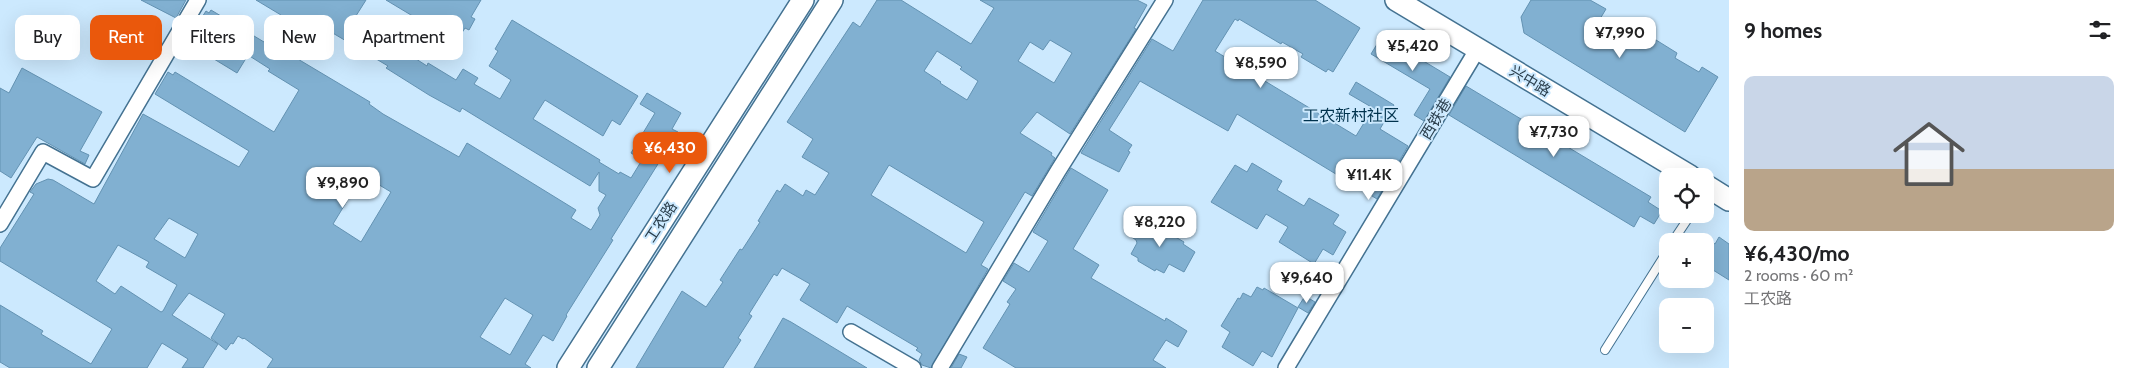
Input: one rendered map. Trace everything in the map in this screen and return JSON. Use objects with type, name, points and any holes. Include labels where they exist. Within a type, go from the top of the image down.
[{"type":"main road","name":"工农路","points":[[568,368],[803,0]]},
{"type":"main road","name":"工农路","points":[[598,368],[832,0]]},
{"type":"main road","name":"兴中路","points":[[1396,0],[1674,168]]},
{"type":"main road","name":"兴中路","points":[[1714,192],[1729,200]]},
{"type":"street","points":[[0,224],[43,152],[93,179],[198,0]]},
{"type":"street","points":[[940,368],[1058,171],[1165,0]]},
{"type":"street","name":"西铁巷","points":[[1286,368],[1478,50]]},
{"type":"street","points":[[852,332],[913,368]]},
{"type":"lane","points":[[1605,350],[1659,264]]},
{"type":"building","points":[[141,0],[186,0],[178,15],[172,16]]},
{"type":"building","points":[[256,0],[366,0],[357,15],[344,15],[344,40],[334,34],[334,15],[281,15]]},
{"type":"building","points":[[386,0],[481,0],[471,17],[475,19],[469,30],[465,28],[463,31],[463,15],[411,15]]},
{"type":"building","points":[[877,0],[901,0],[971,44],[994,8],[980,0],[1137,0],[1147,5],[1134,28],[1136,29],[1070,134],[1037,112],[1020,133],[1052,153],[1051,155],[1055,158],[1032,196],[1025,192],[981,265],[988,269],[931,368],[922,365],[919,360],[922,354],[916,350],[918,348],[847,306],[837,323],[800,300],[810,284],[782,268],[777,276],[774,274],[749,314],[752,316],[738,338],[741,340],[723,368],[636,368],[682,291],[706,307],[723,282],[720,280],[760,222],[758,221],[777,190],[780,192],[785,184],[803,196],[806,190],[815,195],[829,173],[802,157],[813,139],[787,122],[853,22],[860,27]],"holes":[[[1050,40],[1072,53],[1054,83],[1018,61],[1030,42],[1043,50]],[[937,51],[962,67],[960,69],[978,81],[967,100],[924,71]],[[889,165],[984,222],[966,253],[871,195]]]},
{"type":"building","points":[[1203,0],[1315,0],[1360,28],[1333,72],[1328,69],[1326,72],[1301,57],[1303,54],[1282,42],[1281,44],[1239,19],[1238,21],[1235,19],[1215,51],[1356,136],[1373,108],[1349,94],[1356,82],[1394,105],[1380,129],[1408,146],[1377,199],[1237,114],[1228,131],[1140,81],[1109,130],[1132,145],[1119,172],[1081,153],[1152,39],[1173,51]]},
{"type":"building","points":[[1531,0],[1590,0],[1606,9],[1597,24],[1640,49],[1648,35],[1677,53],[1675,58],[1699,72],[1702,67],[1718,77],[1685,132],[1524,33],[1521,17]]},
{"type":"building","points":[[211,10],[219,15],[203,15],[206,11],[209,13]]},
{"type":"building","points":[[512,20],[638,96],[620,125],[612,120],[603,136],[545,100],[533,119],[600,160],[599,162],[619,174],[620,172],[631,178],[642,160],[631,153],[655,113],[640,104],[647,93],[681,113],[672,129],[678,132],[611,239],[613,240],[566,315],[553,341],[543,335],[525,364],[531,368],[267,368],[273,359],[244,338],[238,336],[226,350],[211,338],[225,314],[189,293],[172,315],[218,344],[203,368],[182,368],[188,359],[162,343],[147,368],[10,368],[0,362],[0,305],[43,331],[41,334],[91,364],[112,329],[0,261],[0,248],[34,194],[30,192],[36,184],[48,179],[53,180],[94,204],[143,114],[239,167],[249,151],[155,94],[168,72],[173,75],[175,72],[274,132],[299,90],[268,71],[270,69],[254,59],[254,36],[264,42],[264,60],[299,60],[370,102],[369,104],[383,114],[459,157],[467,143],[576,210],[571,218],[591,230],[600,215],[598,208],[606,195],[599,191],[599,172],[590,186],[462,108],[460,112],[429,95],[386,68],[388,66],[378,60],[418,60],[427,66],[428,63],[456,80],[463,69],[478,78],[474,84],[500,99],[511,80],[489,66],[498,51],[495,49]],"holes":[[[371,180],[391,192],[361,242],[333,224],[358,183],[366,188]],[[169,218],[198,234],[185,258],[154,239]],[[118,245],[149,262],[146,267],[177,285],[161,312],[121,286],[115,294],[96,281]],[[505,298],[533,315],[510,355],[480,337]]]},
{"type":"building","points":[[1382,36],[1450,77],[1424,121],[1414,115],[1430,89],[1371,54]]},
{"type":"building","points":[[216,60],[245,60],[237,73]]},
{"type":"building","points":[[22,68],[102,112],[80,151],[89,155],[85,164],[37,137],[11,178],[0,171],[0,88],[9,93]]},
{"type":"building","points":[[1466,86],[1651,197],[1648,202],[1659,209],[1659,216],[1654,224],[1640,216],[1634,227],[1449,115]]},
{"type":"building","points":[[1252,163],[1282,181],[1277,190],[1304,206],[1309,198],[1339,215],[1333,224],[1346,232],[1333,255],[1323,249],[1314,264],[1279,242],[1288,227],[1266,214],[1257,229],[1211,202],[1235,165],[1247,172]]},
{"type":"building","points":[[1071,168],[1108,190],[1073,249],[1099,265],[1091,278],[1165,321],[1166,318],[1187,331],[1178,347],[1166,340],[1153,360],[1166,368],[1016,368],[983,348],[1010,304],[1007,302],[1016,289],[1003,281],[1014,263],[1029,272],[1048,241],[1033,232]]},
{"type":"building","points":[[1140,218],[1184,242],[1183,244],[1195,252],[1184,272],[1169,264],[1164,273],[1156,269],[1155,271],[1138,261],[1138,258],[1131,254],[1137,243],[1130,236]]},
{"type":"building","points":[[1719,237],[1729,244],[1729,280],[1714,271],[1714,243]]},
{"type":"building","points":[[1257,287],[1263,290],[1264,288],[1298,308],[1272,357],[1262,351],[1253,366],[1222,347],[1230,332],[1221,326],[1238,298],[1240,299],[1243,293],[1251,297]]},
{"type":"building","points":[[1305,296],[1315,302],[1308,313],[1298,307]]},
{"type":"building","points":[[783,318],[791,322],[867,368],[754,368]]},
{"type":"building","points":[[959,354],[967,357],[961,368],[951,368]]},
{"type":"district","name":"工农新村社区","points":[[1351,115]]}]
